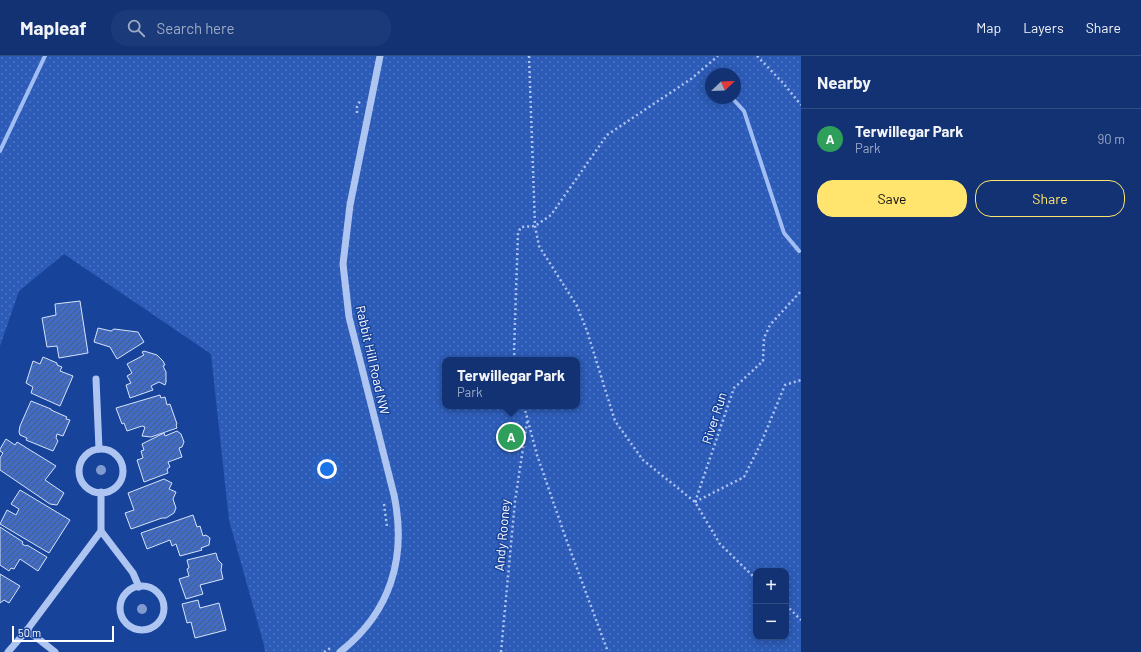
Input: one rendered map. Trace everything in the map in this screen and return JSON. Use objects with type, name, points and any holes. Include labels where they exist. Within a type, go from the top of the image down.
[{"type":"street","name":"Rabbit Hill Road NW","points":[[340,652],[362,632],[381,605],[395,571],[400,537],[399,517],[394,495],[349,317],[343,264],[350,205],[380,56]]},
{"type":"street","points":[[96,378],[99,449]]},
{"type":"street","points":[[99,449],[112,452],[122,462],[123,469],[122,476],[115,488],[101,492],[88,488],[80,476],[81,461],[86,455],[99,449]]},
{"type":"street","points":[[10,651],[101,530],[101,492]]},
{"type":"street","points":[[101,530],[133,573],[139,586]]},
{"type":"street","points":[[139,586],[153,589],[160,596],[164,605],[163,614],[158,623],[151,628],[142,630],[132,628],[124,622],[120,613],[120,604],[125,594],[129,590],[139,586]]},
{"type":"street","points":[[27,630],[55,652]]},
{"type":"path","points":[[529,56],[535,226],[539,246],[577,306],[587,330],[615,421],[643,460],[695,502],[720,544],[753,576]]},
{"type":"path","points":[[515,357],[518,233],[521,227],[535,226],[551,214],[607,135],[691,79],[718,56]]},
{"type":"path","points":[[757,56],[784,84],[801,105]]},
{"type":"path","name":"River Run","points":[[695,502],[734,388],[763,361],[764,338],[770,325],[801,291]]},
{"type":"path","points":[[695,502],[744,477],[761,443],[785,385],[801,380]]},
{"type":"path","points":[[525,409],[565,536],[608,652]]},
{"type":"path","name":"Andy Rooney","points":[[501,652],[515,501],[528,420]]},
{"type":"path","points":[[789,608],[801,620]]},
{"type":"shaded area","points":[[0,56],[801,56],[801,652],[265,652],[229,520],[211,354],[64,254],[19,291],[0,346]]},
{"type":"building","points":[[80,301],[88,353],[59,358],[57,346],[47,347],[42,318],[56,315],[55,304]]},
{"type":"building","points":[[98,328],[111,331],[114,329],[138,332],[144,342],[117,359],[110,347],[94,342]]},
{"type":"building","points":[[144,351],[157,355],[163,361],[165,365],[163,366],[166,372],[166,382],[165,385],[159,382],[151,386],[153,390],[130,398],[126,385],[131,383],[127,376],[132,373],[127,364],[144,355],[142,352]]},
{"type":"building","points":[[43,357],[57,363],[57,365],[62,367],[60,371],[73,376],[60,406],[31,393],[33,387],[26,383],[33,361],[40,364]]},
{"type":"building","points":[[160,395],[161,398],[165,397],[167,405],[170,404],[177,428],[151,437],[142,436],[145,427],[142,426],[127,431],[124,423],[122,424],[116,408]]},
{"type":"building","points":[[31,401],[51,409],[70,420],[63,436],[57,434],[56,438],[58,441],[53,451],[26,440],[27,438],[20,435],[20,426]]},
{"type":"building","points":[[177,431],[181,434],[184,442],[182,447],[179,448],[182,457],[168,462],[170,467],[167,469],[168,473],[144,482],[137,460],[143,458],[141,451],[144,450],[142,444],[164,433],[165,436]]},
{"type":"building","points":[[6,439],[15,445],[17,442],[56,466],[45,480],[64,493],[57,505],[50,504],[0,470],[0,458],[3,453],[0,449]]},
{"type":"building","points":[[164,479],[172,483],[169,489],[176,492],[173,499],[176,508],[174,513],[166,518],[131,529],[125,513],[134,510],[128,493]]},
{"type":"building","points":[[20,490],[70,520],[49,553],[0,524],[7,510],[16,515],[19,509],[11,504]]},
{"type":"building","points":[[193,515],[197,527],[200,526],[203,536],[206,535],[210,538],[209,545],[201,548],[202,550],[180,556],[176,544],[172,546],[170,540],[147,549],[141,533]]},
{"type":"building","points":[[0,527],[23,542],[22,544],[27,545],[47,557],[38,571],[20,559],[14,569],[11,568],[9,571],[0,565]]},
{"type":"building","points":[[216,553],[218,560],[222,564],[221,570],[223,579],[200,585],[203,594],[186,599],[179,579],[189,576],[187,560]]},
{"type":"building","points":[[0,574],[20,586],[9,603],[4,600],[0,603]]},
{"type":"building","points":[[198,600],[200,608],[219,603],[226,630],[195,638],[191,622],[187,623],[182,604]]},
{"type":"waterway","points":[[0,151],[45,56]]},
{"type":"waterway","points":[[738,104],[744,111],[784,233],[799,251]]},
{"type":"place","name":"Terwillegar Park","points":[[511,437]]}]
